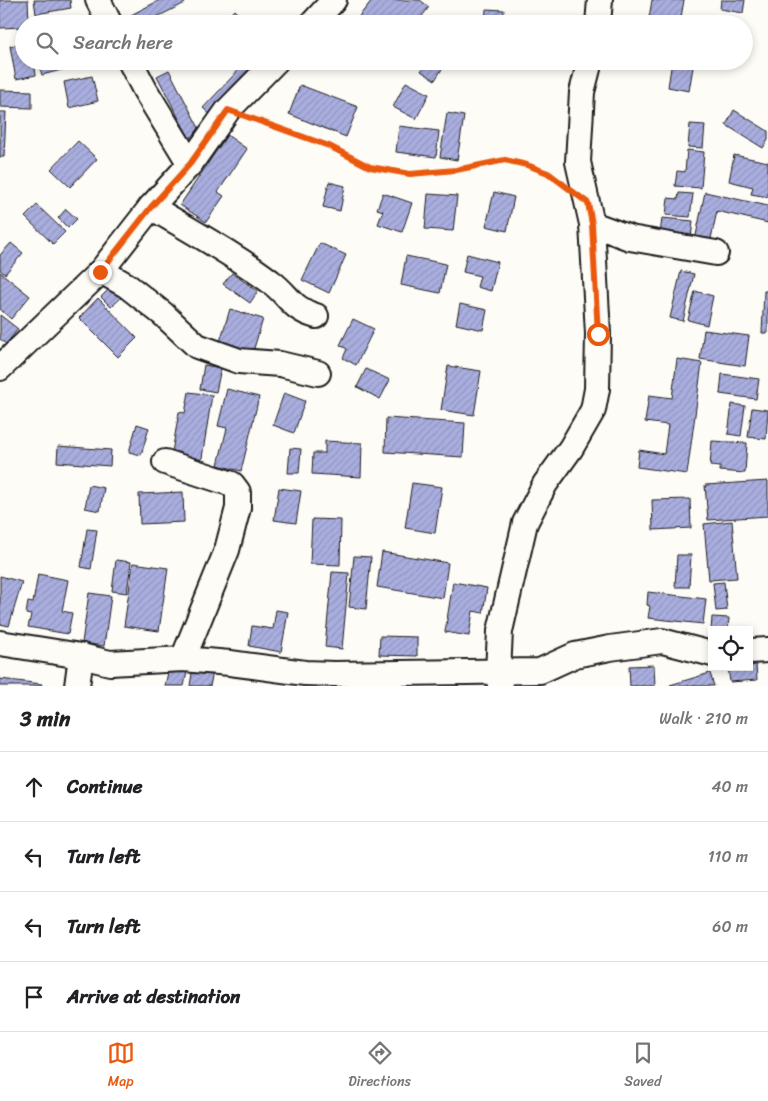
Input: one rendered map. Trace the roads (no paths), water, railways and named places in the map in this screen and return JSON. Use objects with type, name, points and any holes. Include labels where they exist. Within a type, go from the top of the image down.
[{"type":"street","points":[[98,0],[106,15]]},
{"type":"street","points":[[320,15],[334,0]]},
{"type":"street","points":[[599,15],[600,0]]},
{"type":"street","points":[[135,70],[190,164]]},
{"type":"street","points":[[0,368],[100,272],[151,207],[190,164],[228,110],[267,70]]},
{"type":"street","points":[[499,679],[500,632],[525,523],[545,484],[571,448],[594,410],[597,389],[598,334],[590,214],[578,162],[582,92],[588,70]]},
{"type":"street","points":[[151,207],[273,283],[296,308],[316,316]]},
{"type":"street","points":[[590,214],[630,238],[716,253]]},
{"type":"street","points":[[100,272],[126,285],[163,314],[198,346],[239,361],[280,364],[318,373]]},
{"type":"street","points":[[165,462],[232,484],[238,492],[238,508],[227,550],[183,659]]},
{"type":"street","points":[[0,643],[81,656],[110,663],[183,659],[305,673],[499,679],[540,671],[575,655],[662,641],[708,653]]},
{"type":"street","points":[[753,651],[768,650]]},
{"type":"street","points":[[77,686],[81,656]]}]
